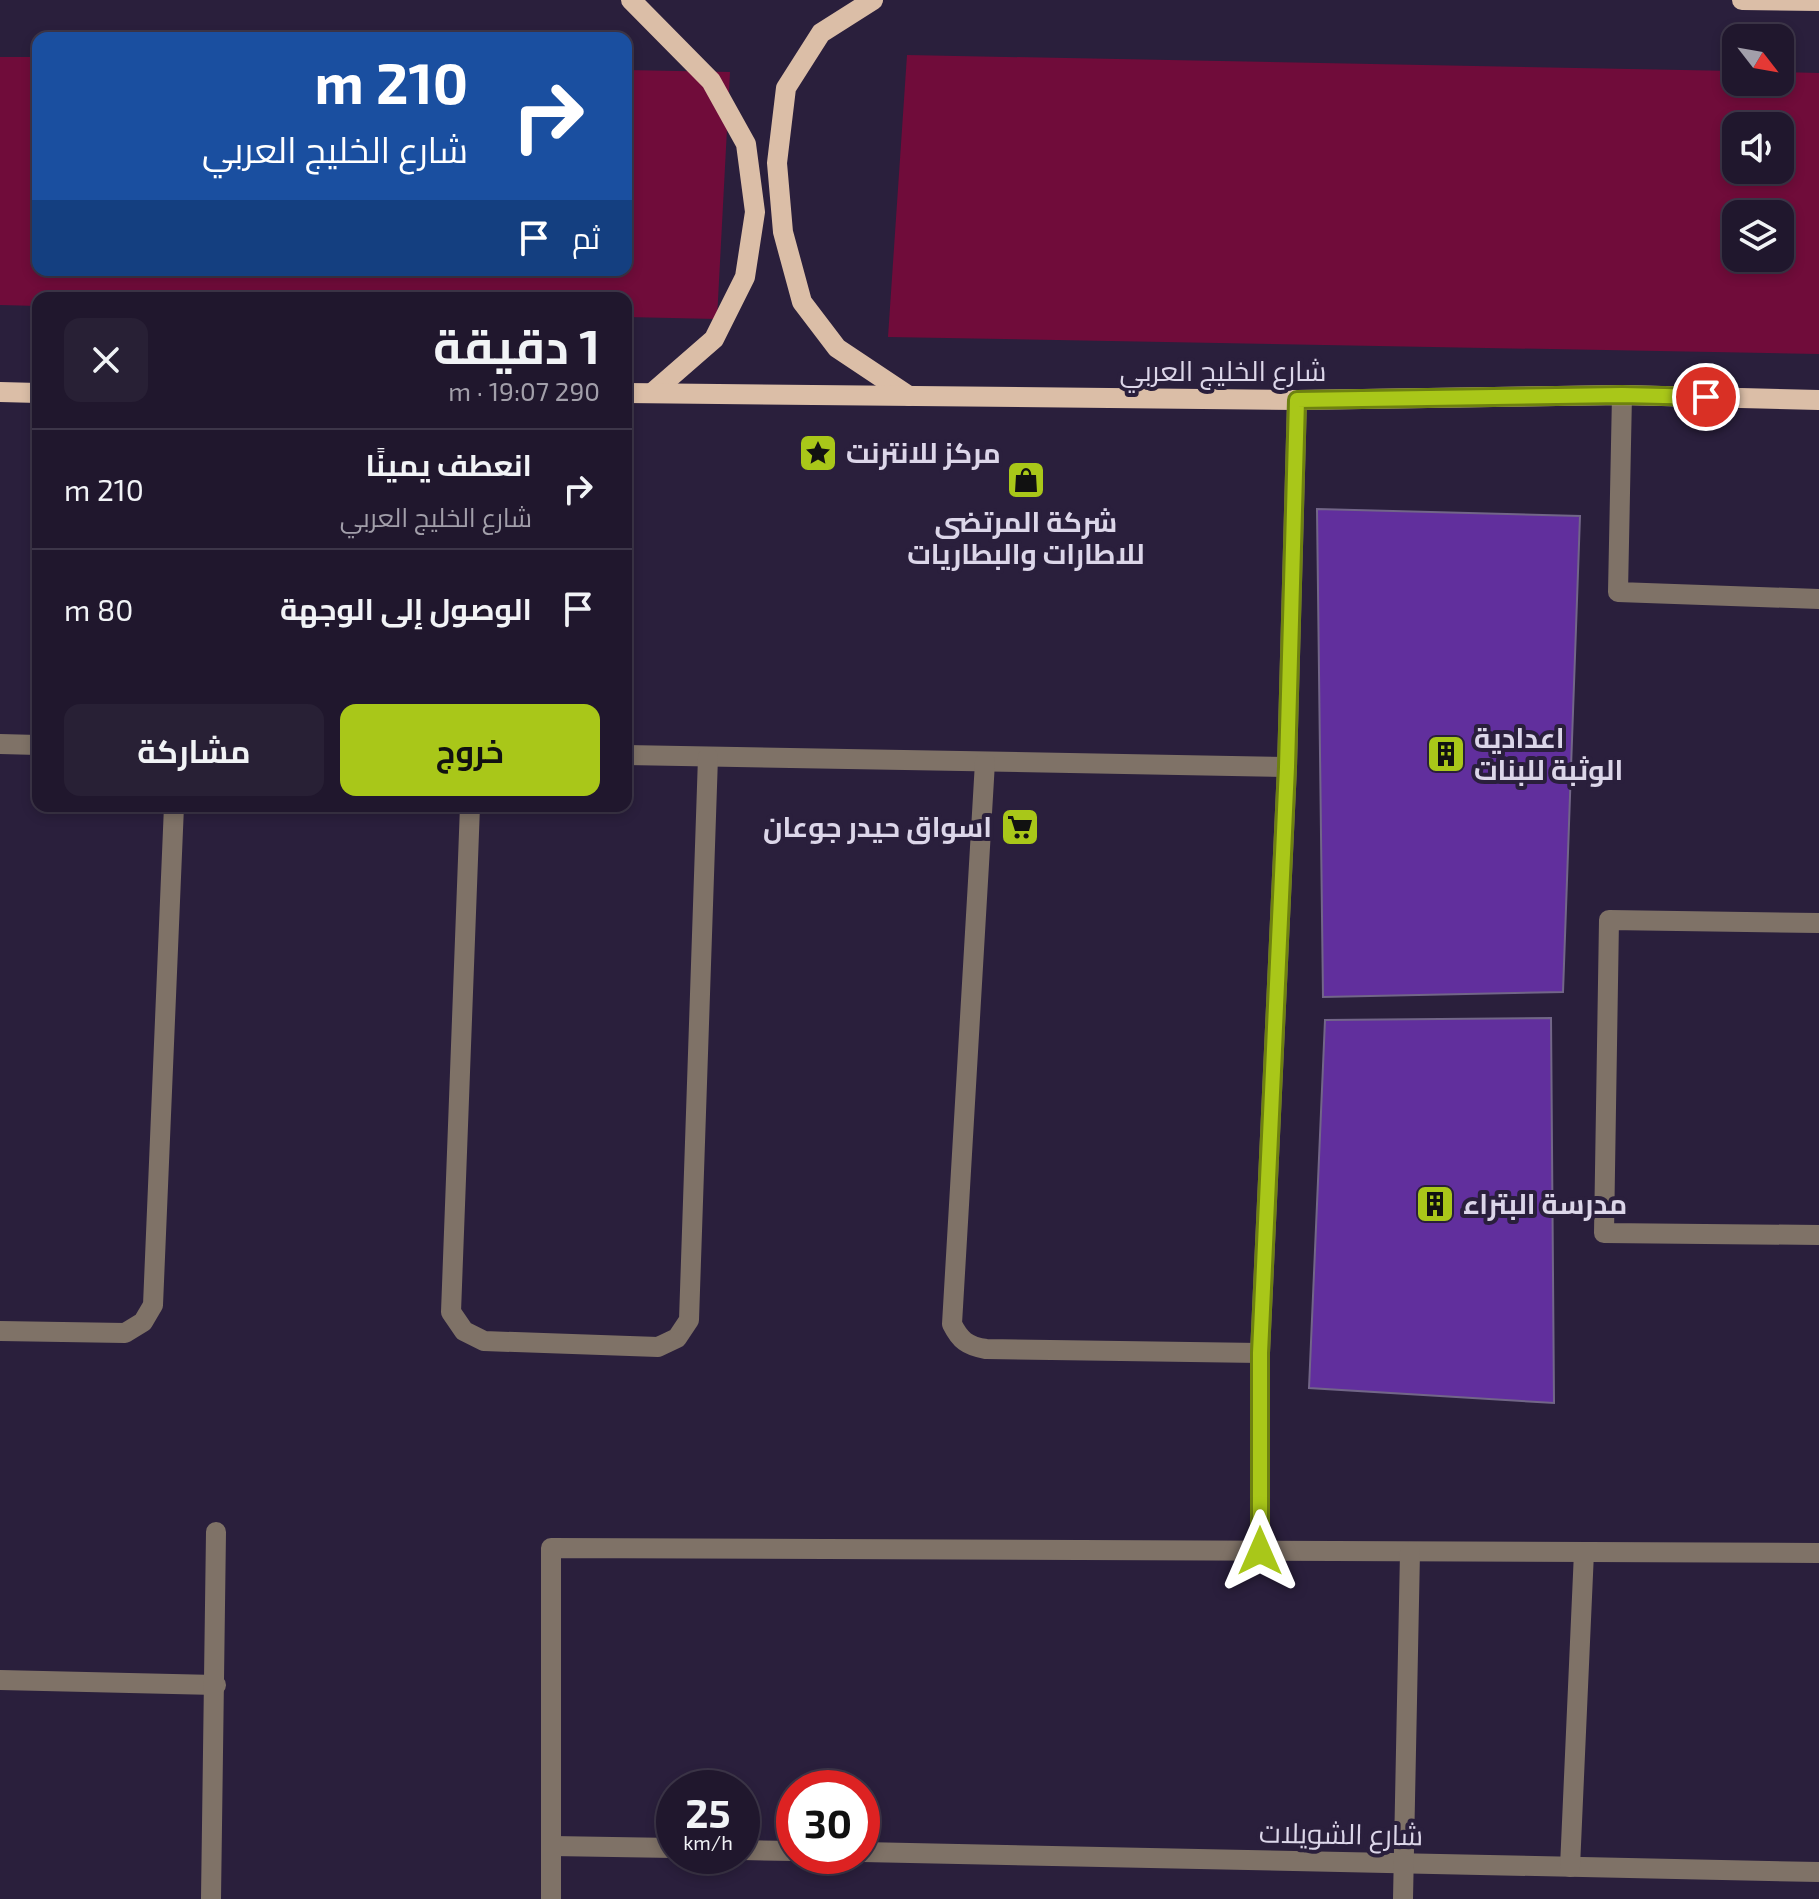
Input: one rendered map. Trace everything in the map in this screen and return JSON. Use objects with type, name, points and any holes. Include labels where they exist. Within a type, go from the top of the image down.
[{"type":"main road","points":[[631,0],[711,81],[746,144],[755,212],[745,277],[714,339],[652,393]]},
{"type":"main road","points":[[873,0],[821,33],[786,88],[777,163],[783,232],[802,302],[828,337],[837,348],[909,396]]},
{"type":"main road","points":[[1742,0],[1819,1]]},
{"type":"main road","points":[[0,392],[32,393]]},
{"type":"main road","name":"شارع الخليج العربي","points":[[632,393],[1297,400],[1622,395],[1819,400]]},
{"type":"street","points":[[1622,395],[1618,592],[1819,599]]},
{"type":"street","points":[[1260,1551],[1260,1353],[1287,767],[1297,400]]},
{"type":"street","points":[[0,744],[32,745]]},
{"type":"street","points":[[632,755],[1287,767]]},
{"type":"street","points":[[470,812],[451,1312],[464,1331],[484,1341],[658,1347],[677,1338],[689,1320],[708,757]]},
{"type":"street","points":[[985,762],[952,1324],[959,1337],[971,1346],[986,1349],[1260,1353]]},
{"type":"street","points":[[0,1331],[125,1333],[143,1322],[153,1305],[174,812]]},
{"type":"street","points":[[1819,923],[1609,920],[1604,1233],[1819,1235]]},
{"type":"street","points":[[211,1899],[216,1532]]},
{"type":"street","points":[[551,1899],[551,1548],[1819,1553]]},
{"type":"street","points":[[1403,1899],[1410,1552]]},
{"type":"street","points":[[1570,1867],[1584,1552]]},
{"type":"street","points":[[0,1680],[216,1685]]},
{"type":"street","points":[[552,1846],[656,1848]]},
{"type":"street","name":"شارع الشويلات","points":[[880,1852],[1819,1872]]},
{"type":"shaded area","points":[[907,55],[1722,71],[1722,96],[1794,96],[1794,72],[1819,73],[1819,354],[888,337]]},
{"type":"shaded area","points":[[0,57],[32,57],[32,276],[632,276],[632,70],[730,72],[717,319],[632,317],[632,292],[32,292],[32,306],[0,305]]},
{"type":"building","name":"اعدادية الوثبة للبنات","points":[[1317,509],[1580,516],[1563,992],[1323,997]]},
{"type":"building","name":"مدرسة البتراء","points":[[1551,1018],[1554,1403],[1309,1388],[1325,1020]]},
{"type":"place","name":"مركز للانترنت","points":[[818,453]]},
{"type":"place","name":"شركة المرتضى للاطارات والبطاريات","points":[[1026,480]]},
{"type":"place","name":"اعدادية الوثبة للبنات","points":[[1446,754]]},
{"type":"place","name":"اسواق حيدر جوعان","points":[[1020,827]]},
{"type":"place","name":"مدرسة البتراء","points":[[1435,1204]]},
{"type":"route","points":[[1260,1551],[1260,1353],[1287,767],[1297,400],[1622,395],[1706,397]]}]
